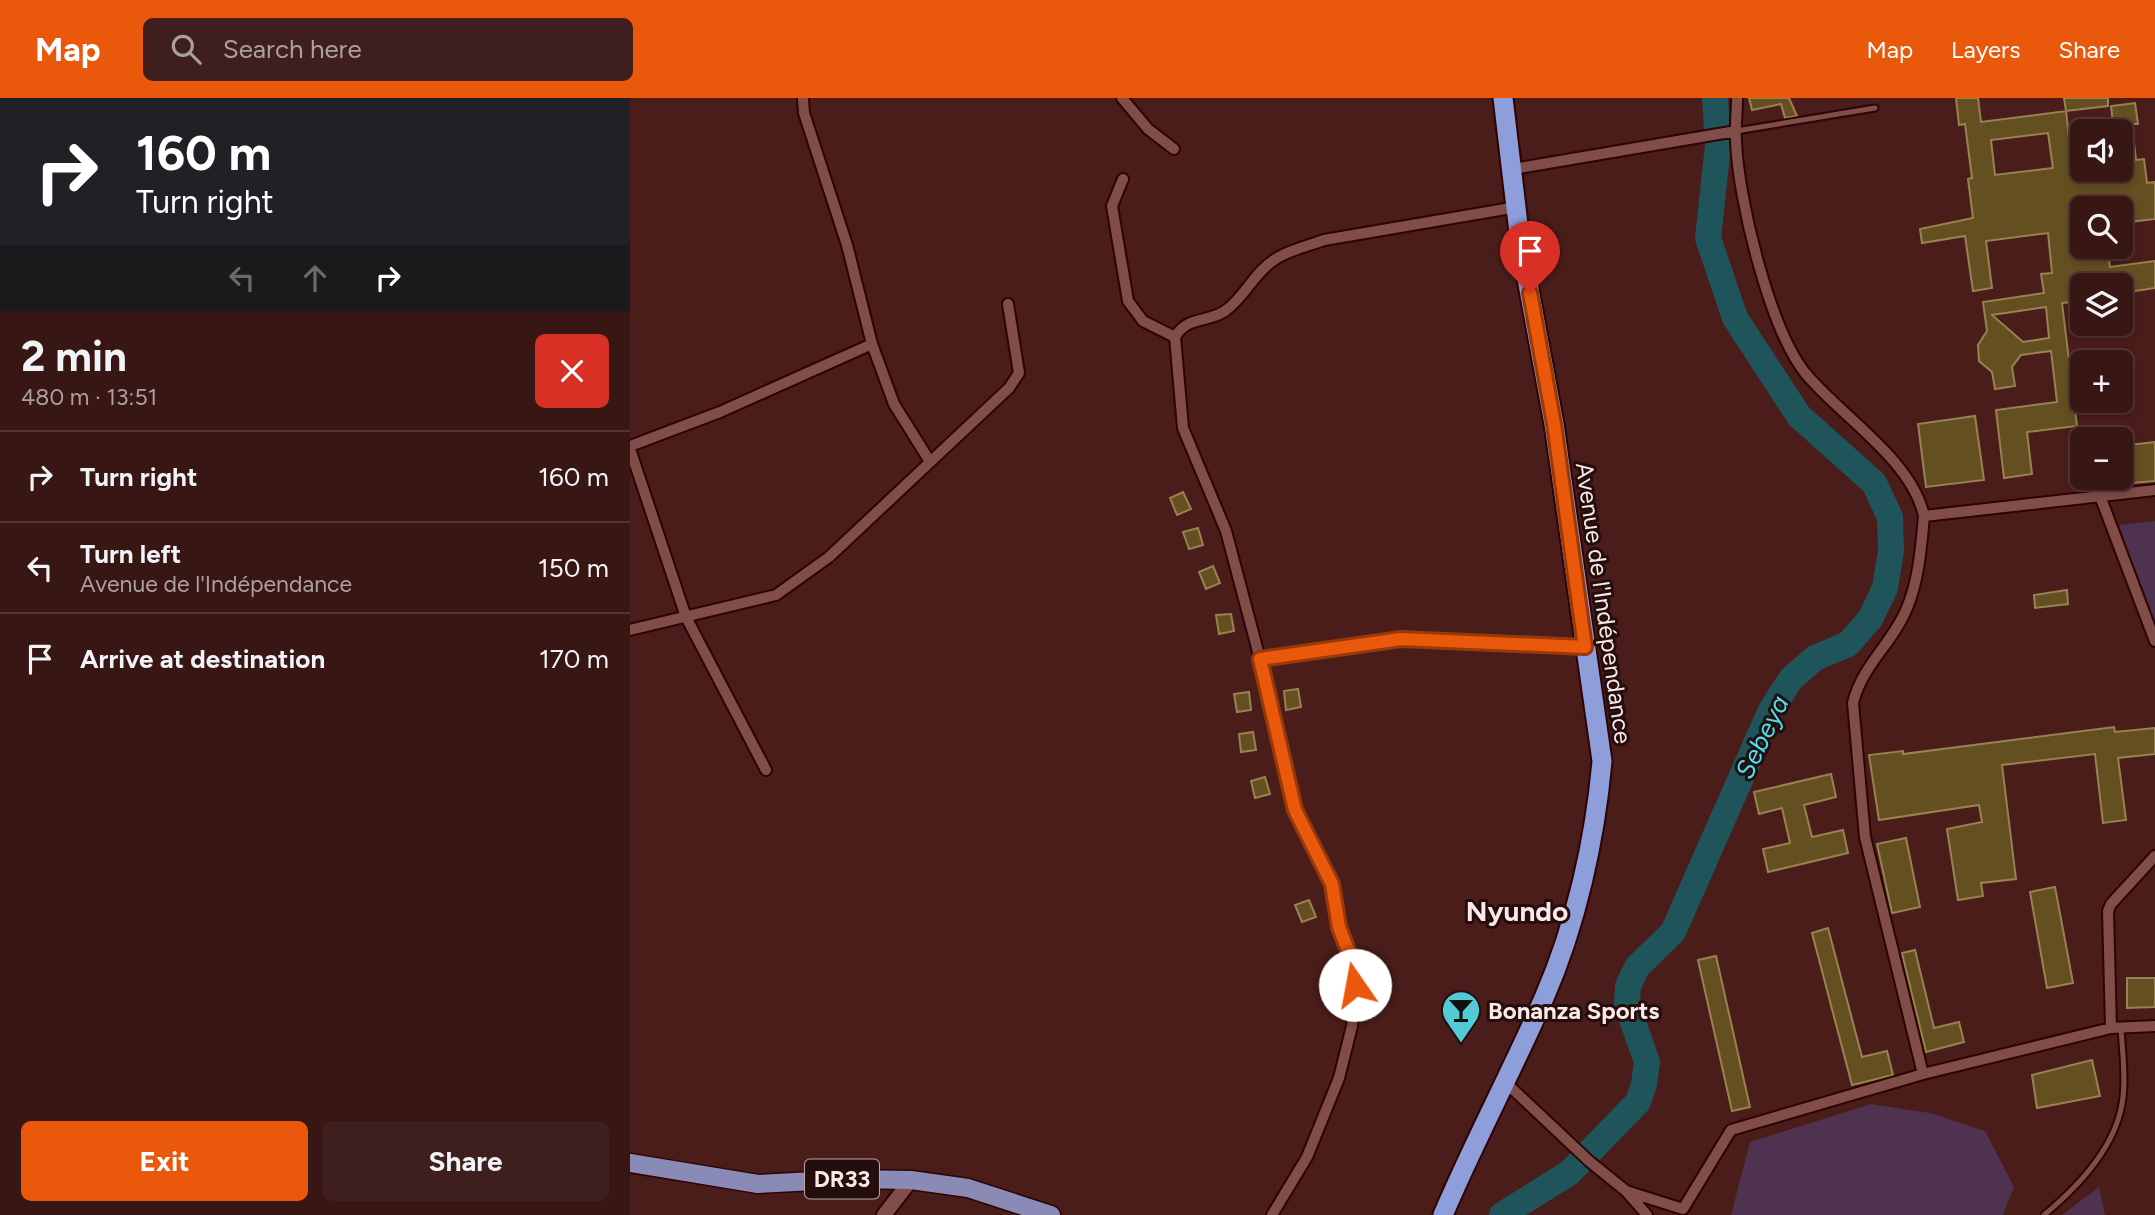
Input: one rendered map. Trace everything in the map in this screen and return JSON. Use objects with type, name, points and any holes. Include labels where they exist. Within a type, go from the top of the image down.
[{"type":"highway","name":"Avenue de l'Indépendance","points":[[1443,1215],[1545,996],[1573,912],[1597,817],[1602,761],[1554,424],[1517,207],[1503,98]]},
{"type":"main road","name":"DR33","points":[[630,1163],[758,1184],[852,1179],[911,1180],[968,1188],[1051,1215]]},
{"type":"street","points":[[803,98],[804,113],[847,245],[872,344],[894,404],[929,460]]},
{"type":"street","points":[[1122,98],[1148,130],[1174,149]]},
{"type":"street","points":[[1737,98],[1736,131],[1746,212],[1767,289],[1790,349],[1807,374],[1887,456],[1920,498],[1924,516],[1919,572],[1906,611],[1857,685],[1853,703],[1866,837],[1923,1074]]},
{"type":"street","points":[[1513,169],[1736,131]]},
{"type":"street","points":[[1123,179],[1112,206],[1128,302],[1143,321],[1175,337]]},
{"type":"street","points":[[1272,1215],[1307,1157],[1339,1078],[1352,1027],[1355,985],[1350,956],[1339,927],[1332,884],[1295,810],[1260,659],[1226,531],[1183,428],[1175,337],[1181,326],[1192,320],[1212,318],[1227,310],[1272,260],[1297,249],[1324,240],[1517,207]]},
{"type":"street","points":[[630,630],[776,594],[828,557],[1009,388],[1019,373],[1008,304]]},
{"type":"street","points":[[766,770],[686,617],[630,447],[720,412],[872,344]]},
{"type":"street","points":[[1924,516],[2155,490]]},
{"type":"street","points":[[2100,496],[2155,641]]},
{"type":"street","points":[[1260,659],[1401,639],[1585,647]]},
{"type":"street","points":[[2116,1028],[2108,911],[2111,904],[2155,856]]},
{"type":"street","points":[[1626,1191],[1682,1213],[1731,1130],[1864,1089],[1923,1074],[2116,1028],[2155,1026]]},
{"type":"street","points":[[1505,1082],[1589,1161],[1626,1191],[1647,1215]]},
{"type":"street","points":[[884,1215],[911,1180]]},
{"type":"lane","points":[[1736,131],[1875,108]]},
{"type":"lane","points":[[2043,1215],[2091,1169],[2119,1118],[2124,1069],[2116,1028]]},
{"type":"shaded area","points":[[2155,521],[2155,625],[2119,525]]},
{"type":"shaded area","points":[[1871,1104],[1930,1113],[1985,1131],[2014,1187],[2003,1215],[1731,1215],[1750,1142]]},
{"type":"shaded area","points":[[2099,1187],[2105,1215],[2062,1215]]},
{"type":"building","points":[[1749,98],[1789,98],[1797,116],[1785,118],[1781,104],[1752,110]]},
{"type":"building","points":[[1956,98],[1978,98],[1981,122],[2066,111],[2070,182],[2133,182],[2133,133],[2136,160],[2144,159],[2147,183],[2155,182],[2155,219],[2133,222],[2133,196],[2070,196],[2070,259],[2109,259],[2110,267],[2155,261],[2155,288],[2133,291],[2133,273],[2070,273],[2070,302],[2062,303],[2070,369],[2070,413],[2075,413],[2077,426],[2027,432],[2032,474],[2004,478],[1996,410],[2057,402],[2051,351],[2021,355],[2012,367],[2015,386],[1995,389],[1992,372],[1979,361],[1978,345],[1987,331],[1983,302],[2044,293],[2041,274],[2052,273],[2048,233],[1986,241],[1992,288],[1973,291],[1965,236],[1922,243],[1920,229],[1973,218],[1968,179],[1972,178],[1965,124],[1959,125]],"holes":[[[2048,133],[2053,168],[1995,175],[1991,140]],[[2046,307],[2049,338],[2023,342],[1992,315]]]},
{"type":"building","points":[[2064,98],[2108,98],[2108,106],[2066,111]]},
{"type":"building","points":[[2135,103],[2138,124],[2133,124],[2133,119],[2113,119],[2111,106]]},
{"type":"building","points":[[1975,416],[1984,480],[1926,487],[1918,424]]},
{"type":"building","points":[[2155,442],[2155,481],[2133,483],[2133,445]]},
{"type":"building","points":[[1183,492],[1191,509],[1177,515],[1170,498]]},
{"type":"building","points":[[1198,528],[1203,545],[1189,549],[1183,532]]},
{"type":"building","points":[[1213,566],[1220,583],[1206,589],[1199,572]]},
{"type":"building","points":[[2067,590],[2068,604],[2035,608],[2034,595]]},
{"type":"building","points":[[1231,614],[1234,631],[1219,634],[1216,615]]},
{"type":"building","points":[[1298,689],[1301,707],[1286,710],[1284,691]]},
{"type":"building","points":[[1249,692],[1251,710],[1237,712],[1234,694]]},
{"type":"building","points":[[2114,727],[2115,732],[2155,728],[2155,754],[2118,758],[2126,820],[2103,823],[2095,754],[2002,765],[2016,879],[1981,883],[1983,896],[1958,900],[1947,829],[1982,822],[1979,805],[1879,820],[1869,755],[1903,751],[1903,754]]},
{"type":"building","points":[[1253,732],[1256,750],[1241,752],[1239,734]]},
{"type":"building","points":[[1831,774],[1836,797],[1804,805],[1812,837],[1843,830],[1848,853],[1768,872],[1763,849],[1790,843],[1782,808],[1759,814],[1754,792]]},
{"type":"building","points":[[1265,777],[1270,794],[1255,798],[1251,781]]},
{"type":"building","points":[[1906,838],[1920,907],[1892,913],[1877,844]]},
{"type":"building","points":[[2055,887],[2073,983],[2047,988],[2030,892]]},
{"type":"building","points":[[1309,900],[1316,917],[1302,922],[1295,905]]},
{"type":"building","points":[[1828,928],[1862,1057],[1887,1051],[1893,1075],[1852,1085],[1812,933]]},
{"type":"building","points":[[1915,950],[1934,1028],[1959,1022],[1964,1042],[1926,1052],[1902,953]]},
{"type":"building","points":[[1716,956],[1750,1107],[1732,1111],[1698,960]]},
{"type":"building","points":[[2127,978],[2155,978],[2155,1007],[2127,1008]]},
{"type":"building","points":[[2092,1060],[2100,1096],[2037,1108],[2032,1075]]},
{"type":"waterway","name":"Sebeya","points":[[1502,1215],[1569,1173],[1638,1102],[1647,1062],[1627,1005],[1628,986],[1637,967],[1673,932],[1771,710],[1791,679],[1815,658],[1848,644],[1870,619],[1885,588],[1891,551],[1890,517],[1874,483],[1799,416],[1735,318],[1708,238],[1718,145],[1715,98]]},
{"type":"place","name":"Bonanza Sports","points":[[1461,1044]]},
{"type":"district","name":"Nyundo","points":[[1517,911]]},
{"type":"route","points":[[1355,985],[1350,956],[1339,927],[1332,884],[1322,858],[1295,810],[1260,659],[1401,639],[1585,647],[1554,424],[1530,293]]}]
